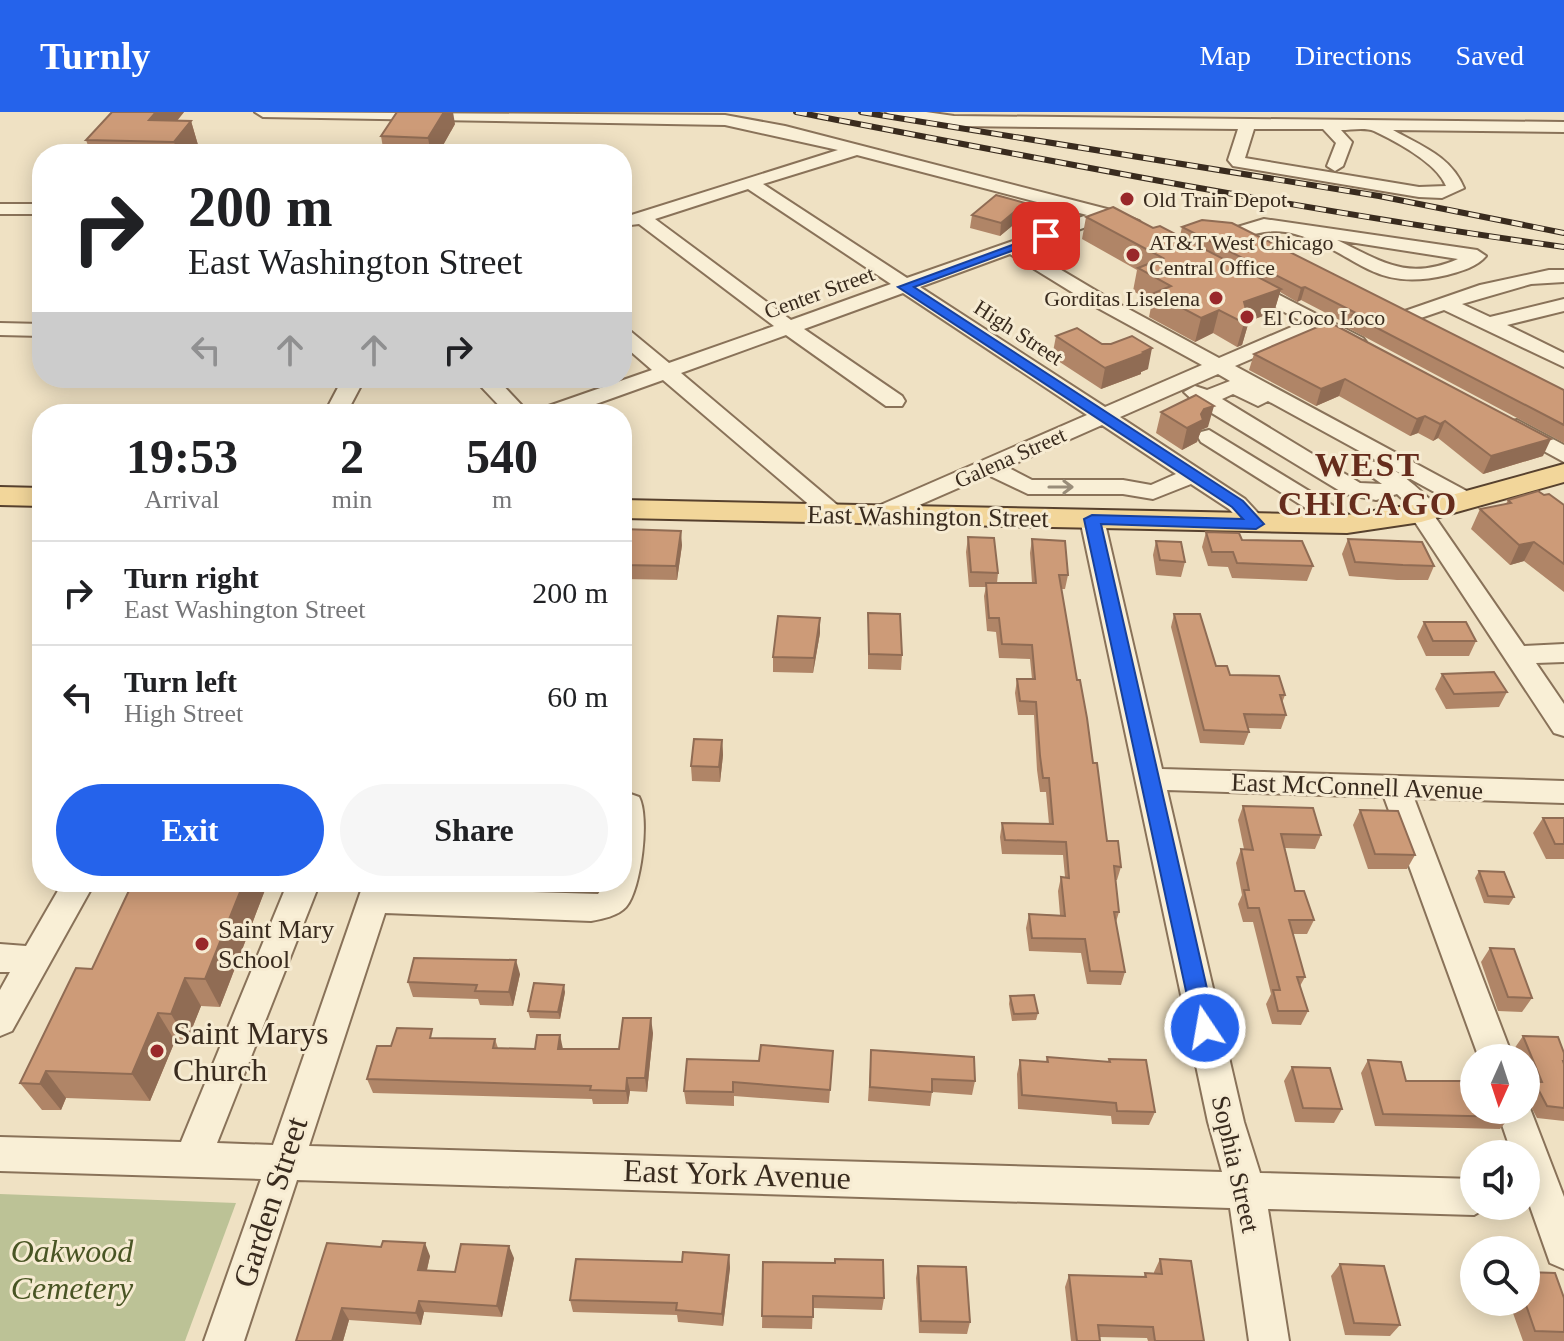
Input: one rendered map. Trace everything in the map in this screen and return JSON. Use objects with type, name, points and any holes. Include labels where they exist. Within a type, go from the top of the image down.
[{"type":"main road","name":"East Washington Street","points":[[632,509],[1347,524],[1425,512],[1564,473]]},
{"type":"main road","points":[[0,496],[32,497]]},
{"type":"street","points":[[263,112],[725,120],[785,131],[1105,214],[1147,232]]},
{"type":"street","points":[[894,112],[954,121],[1098,117],[1244,124],[1290,118],[1328,125],[1535,127],[1563,139]]},
{"type":"street","points":[[1244,124],[1247,131],[1239,146],[1236,160],[1239,162],[1419,192],[1442,193],[1455,188],[1449,174],[1434,161],[1376,125]]},
{"type":"street","points":[[1328,125],[1344,142],[1335,166]]},
{"type":"street","points":[[632,220],[855,150]]},
{"type":"street","name":"High Street","points":[[751,184],[1237,504],[1256,524]]},
{"type":"street","points":[[0,209],[32,209]]},
{"type":"street","name":"Center Street","points":[[632,384],[1105,214]]},
{"type":"street","points":[[632,221],[894,401]]},
{"type":"street","points":[[1268,246],[1231,228],[1264,224],[1299,229],[1373,241],[1477,256],[1466,264],[1407,276],[1392,274],[1299,229]]},
{"type":"street","points":[[1012,248],[1103,303],[1466,500]]},
{"type":"street","points":[[1224,273],[1375,352]]},
{"type":"street","points":[[1437,330],[1402,313],[1546,275],[1564,276]]},
{"type":"street","points":[[1445,303],[1564,361]]},
{"type":"street","points":[[1488,324],[1564,305]]},
{"type":"street","name":"Galena Street","points":[[877,515],[1104,415],[1154,403],[1180,383],[1319,322]]},
{"type":"street","points":[[0,329],[32,330]]},
{"type":"street","points":[[632,343],[834,514]]},
{"type":"street","points":[[1180,383],[1353,489],[1376,493],[1401,486],[1425,512],[1564,726]]},
{"type":"street","points":[[494,388],[509,404]]},
{"type":"street","name":"Center Street","points":[[576,404],[621,388]]},
{"type":"street","points":[[1501,419],[1564,455]]},
{"type":"street","points":[[1209,437],[1347,524]]},
{"type":"street","points":[[989,466],[1028,487],[1123,487],[1153,492],[1185,469]]},
{"type":"street","name":"Sophia Street","points":[[1092,519],[1226,1122],[1246,1189],[1269,1341]]},
{"type":"street","points":[[1516,655],[1564,653]]},
{"type":"street","name":"East McConnell Avenue","points":[[1150,779],[1564,792]]},
{"type":"street","points":[[1395,788],[1491,1044]]},
{"type":"street","points":[[0,1021],[74,892]]},
{"type":"street","points":[[193,1158],[300,892]]},
{"type":"street","name":"Garden Street","points":[[224,1341],[376,892]]},
{"type":"street","points":[[460,892],[591,908],[606,906],[616,899],[618,892]]},
{"type":"street","points":[[0,958],[37,960]]},
{"type":"street","points":[[1520,1124],[1564,1250]]},
{"type":"street","name":"East York Avenue","points":[[0,1154],[1460,1197]]},
{"type":"green space","name":"Oakwood Cemetery","points":[[0,1194],[236,1203],[185,1341],[0,1341]]},
{"type":"building","points":[[112,112],[156,112],[149,120],[191,121],[174,142],[86,140]]},
{"type":"building","points":[[397,112],[444,112],[428,138],[381,136]]},
{"type":"building","points":[[996,195],[1025,203],[1001,223],[972,215]]},
{"type":"building","points":[[1113,207],[1153,228],[1160,226],[1281,289],[1244,302],[1249,321],[1244,323],[1219,310],[1201,318],[1154,293],[1171,286],[1138,268],[1163,258],[1086,217]]},
{"type":"building","points":[[1202,220],[1232,223],[1564,390],[1564,425],[1352,315],[1356,313],[1182,227]]},
{"type":"building","points":[[1329,322],[1551,439],[1491,456],[1445,421],[1440,424],[1425,416],[1417,419],[1345,379],[1321,389],[1254,354]]},
{"type":"building","points":[[1077,328],[1102,344],[1132,336],[1152,348],[1105,368],[1056,336]]},
{"type":"building","points":[[1196,395],[1214,406],[1204,409],[1201,414],[1203,420],[1187,428],[1161,412]]},
{"type":"building","points":[[1538,491],[1549,494],[1564,505],[1564,564],[1534,542],[1519,545],[1480,509],[1511,503],[1508,500]]},
{"type":"building","points":[[632,529],[681,531],[676,566],[632,565]]},
{"type":"building","points":[[1206,532],[1239,533],[1242,540],[1302,541],[1313,566],[1237,563],[1233,552],[1212,552]]},
{"type":"building","points":[[968,537],[994,538],[998,573],[971,572]]},
{"type":"building","points":[[1032,539],[1065,541],[1068,575],[1059,575],[1077,680],[1080,680],[1093,763],[1097,763],[1107,841],[1118,841],[1121,867],[1114,866],[1119,912],[1114,912],[1125,972],[1090,971],[1085,939],[1032,938],[1029,914],[1065,916],[1061,877],[1069,878],[1066,842],[1005,840],[1002,823],[1053,824],[1049,778],[1043,778],[1036,702],[1020,701],[1017,679],[1035,679],[1032,645],[1002,644],[999,618],[989,618],[986,583],[1036,583]]},
{"type":"building","points":[[1348,539],[1422,542],[1434,566],[1355,562]]},
{"type":"building","points":[[1156,541],[1181,542],[1185,562],[1160,560]]},
{"type":"building","points":[[868,613],[900,614],[902,655],[869,654]]},
{"type":"building","points":[[1174,614],[1200,614],[1216,666],[1227,666],[1230,675],[1279,676],[1285,695],[1280,695],[1286,715],[1244,714],[1249,732],[1204,730]]},
{"type":"building","points":[[778,616],[820,618],[814,658],[773,657]]},
{"type":"building","points":[[1424,622],[1466,622],[1476,641],[1433,641]]},
{"type":"building","points":[[1494,672],[1507,692],[1454,694],[1442,674]]},
{"type":"building","points":[[694,739],[722,740],[719,767],[691,766]]},
{"type":"building","points":[[1243,806],[1313,808],[1321,835],[1281,834],[1295,891],[1304,891],[1314,920],[1289,920],[1305,977],[1297,977],[1308,1011],[1278,1011],[1273,990],[1280,990],[1259,908],[1248,908],[1244,890],[1249,890],[1241,849],[1253,850]]},
{"type":"building","points":[[1360,810],[1398,811],[1415,855],[1375,854]]},
{"type":"building","points":[[1543,818],[1564,818],[1564,844],[1555,844]]},
{"type":"building","points":[[1479,871],[1504,872],[1514,897],[1488,896]]},
{"type":"building","points":[[128,892],[240,892],[205,979],[185,978],[171,1014],[158,1013],[132,1074],[46,1071],[40,1084],[20,1083],[76,968],[92,969]]},
{"type":"building","points":[[1490,948],[1514,949],[1532,998],[1508,997]]},
{"type":"building","points":[[414,958],[516,960],[509,992],[475,991],[477,985],[408,982]]},
{"type":"building","points":[[534,983],[564,985],[558,1012],[528,1011]]},
{"type":"building","points":[[1034,995],[1038,1013],[1014,1014],[1010,996]]},
{"type":"building","points":[[623,1018],[651,1018],[645,1078],[627,1078],[626,1091],[590,1090],[591,1086],[367,1079],[377,1046],[391,1046],[397,1028],[432,1029],[430,1038],[495,1039],[493,1048],[535,1049],[537,1035],[560,1035],[558,1049],[619,1049]]},
{"type":"building","points":[[1523,1036],[1558,1037],[1564,1053],[1564,1108],[1547,1106],[1540,1093],[1540,1044],[1526,1044]]},
{"type":"building","points":[[761,1045],[833,1051],[830,1090],[733,1082],[733,1092],[684,1091],[687,1059],[759,1061]]},
{"type":"building","points":[[871,1050],[974,1057],[975,1081],[932,1079],[932,1092],[870,1087]]},
{"type":"building","points":[[1047,1057],[1110,1062],[1109,1059],[1146,1060],[1155,1112],[1117,1111],[1116,1103],[1022,1095],[1020,1060],[1048,1062]]},
{"type":"building","points":[[1368,1060],[1401,1062],[1406,1081],[1460,1081],[1460,1116],[1383,1114]]},
{"type":"building","points":[[1292,1067],[1330,1068],[1342,1109],[1303,1108]]},
{"type":"building","points":[[383,1241],[425,1243],[418,1270],[455,1272],[461,1244],[509,1246],[497,1306],[419,1301],[416,1313],[342,1308],[332,1341],[296,1341],[327,1243],[381,1247]]},
{"type":"building","points":[[683,1252],[729,1255],[722,1314],[676,1310],[677,1303],[570,1300],[576,1259],[682,1262]]},
{"type":"building","points":[[835,1259],[883,1260],[884,1298],[813,1296],[813,1317],[762,1316],[763,1262],[835,1263]]},
{"type":"building","points":[[1160,1259],[1191,1261],[1204,1341],[1155,1341],[1153,1327],[1098,1325],[1100,1341],[1077,1341],[1069,1275],[1146,1277],[1145,1273],[1162,1274]]},
{"type":"building","points":[[1340,1264],[1384,1266],[1400,1325],[1354,1323]]},
{"type":"building","points":[[918,1266],[966,1267],[970,1322],[921,1321]]},
{"type":"building","points":[[1540,1272],[1555,1273],[1564,1298],[1564,1332],[1535,1331],[1530,1316],[1540,1316]]},
{"type":"railway","points":[[796,112],[1275,201],[1564,247]]},
{"type":"railway","points":[[861,112],[1379,196],[1564,233]]},
{"type":"place","name":"Old Train Depot","points":[[1127,199]]},
{"type":"place","name":"AT&T West Chicago Central Office","points":[[1133,255]]},
{"type":"place","name":"Gorditas Liselena","points":[[1216,298]]},
{"type":"place","name":"El Coco Loco","points":[[1247,317]]},
{"type":"place","name":"Saint Mary School","points":[[202,944]]},
{"type":"place","name":"Saint Marys Church","points":[[157,1051]]},
{"type":"district","name":"WEST CHICAGO","points":[[1368,484]]},
{"type":"route","points":[[1046,236],[904,287],[1237,504],[1256,524],[1092,519],[1205,1028]]}]
